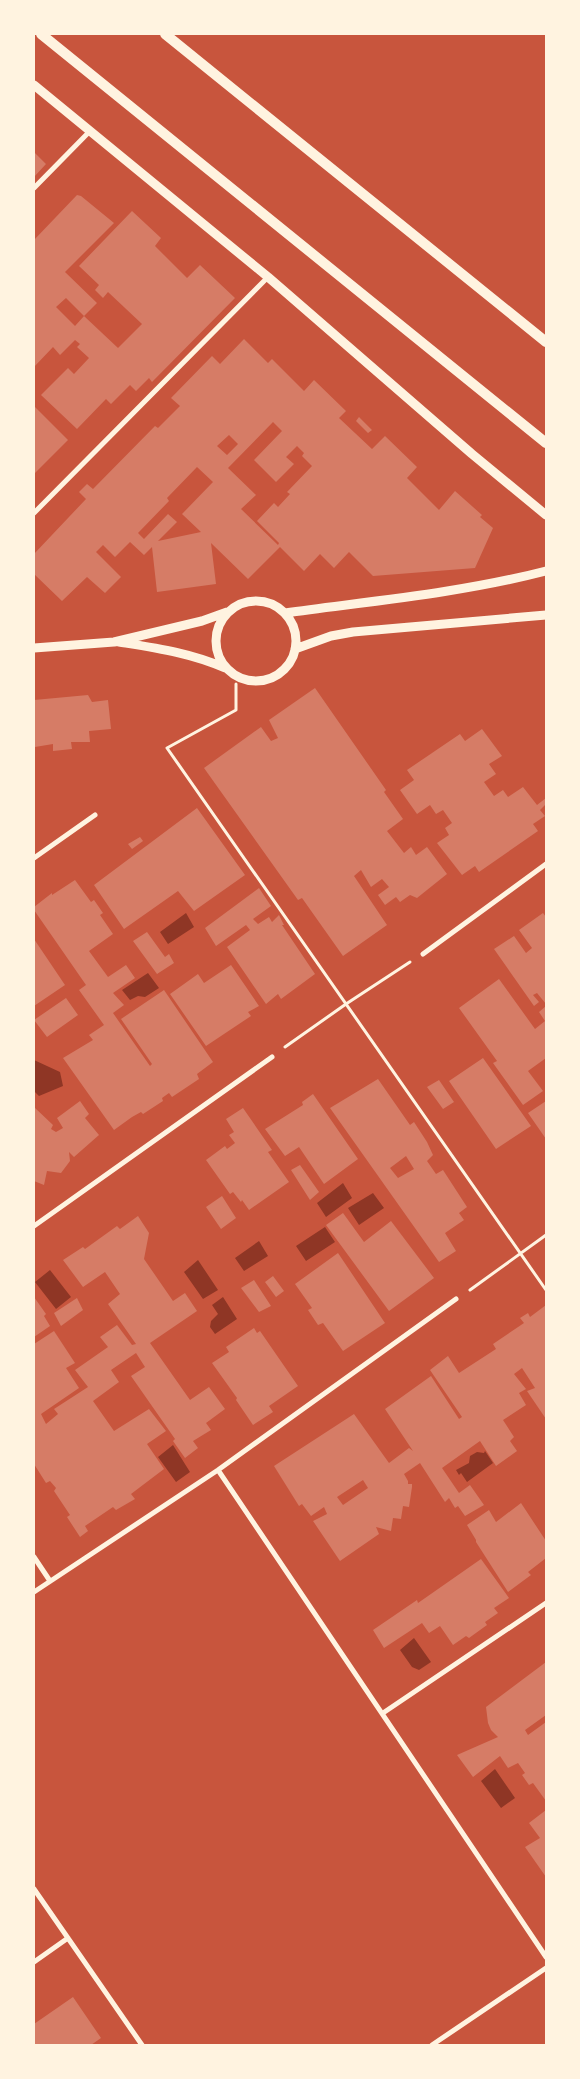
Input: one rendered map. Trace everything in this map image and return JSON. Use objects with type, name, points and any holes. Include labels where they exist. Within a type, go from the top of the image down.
[{"type":"main road","points":[[41,34],[546,443]]},
{"type":"main road","points":[[165,34],[546,342]]},
{"type":"street","points":[[34,85],[268,278],[472,454],[546,515]]},
{"type":"street","points":[[34,188],[90,131]]},
{"type":"street","points":[[34,513],[268,278]]},
{"type":"street","points":[[285,613],[341,607],[508,580],[546,571]]},
{"type":"street","points":[[34,648],[114,642],[202,621],[228,611],[238,604],[250,601],[263,601],[275,605],[285,613],[294,630],[295,648],[291,660],[283,670],[273,678],[260,681],[236,676],[226,668],[207,660],[170,650],[114,642]]},
{"type":"street","points":[[226,668],[219,658],[215,646],[216,633],[220,621],[228,611]]},
{"type":"street","points":[[295,648],[331,636],[353,632],[546,614]]},
{"type":"street","points":[[34,858],[95,815]]},
{"type":"street","points":[[423,954],[546,864]]},
{"type":"street","points":[[34,1226],[272,1057]]},
{"type":"street","points":[[34,1592],[218,1470],[456,1299]]},
{"type":"street","points":[[218,1470],[546,1957]]},
{"type":"street","points":[[34,1558],[50,1581]]},
{"type":"street","points":[[383,1713],[546,1603]]},
{"type":"street","points":[[34,1889],[142,2045]]},
{"type":"street","points":[[34,1962],[68,1938]]},
{"type":"street","points":[[432,2045],[546,1968]]},
{"type":"path","points":[[236,676],[236,710],[167,748],[546,1290]]},
{"type":"path","points":[[272,1057],[346,1004],[423,954]]},
{"type":"path","points":[[456,1299],[546,1235]]},
{"type":"shaded area","points":[[186,913],[194,927],[168,944],[160,932]]},
{"type":"shaded area","points":[[148,973],[159,988],[145,997],[138,996],[130,1000],[122,990]]},
{"type":"shaded area","points":[[34,1060],[60,1072],[63,1086],[39,1096],[34,1091]]},
{"type":"shaded area","points":[[343,1183],[352,1198],[326,1217],[317,1203]]},
{"type":"shaded area","points":[[373,1193],[384,1208],[359,1225],[348,1208]]},
{"type":"shaded area","points":[[325,1227],[335,1242],[306,1261],[296,1246]]},
{"type":"shaded area","points":[[259,1241],[268,1256],[244,1271],[235,1258]]},
{"type":"shaded area","points":[[198,1260],[218,1290],[203,1299],[184,1272]]},
{"type":"shaded area","points":[[50,1270],[71,1297],[56,1309],[35,1282]]},
{"type":"shaded area","points":[[223,1297],[237,1319],[215,1334],[210,1327],[211,1321],[218,1314],[212,1305]]},
{"type":"shaded area","points":[[173,1445],[190,1472],[176,1482],[158,1457]]},
{"type":"shaded area","points":[[485,1451],[493,1463],[467,1482],[461,1473],[459,1475],[456,1470],[469,1463],[470,1456],[477,1452],[484,1453]]},
{"type":"shaded area","points":[[414,1638],[431,1662],[419,1670],[412,1667],[400,1650]]},
{"type":"shaded area","points":[[495,1769],[515,1798],[501,1808],[481,1781]]},
{"type":"building","points":[[34,152],[46,164],[34,177]]},
{"type":"building","points":[[77,195],[81,196],[114,223],[65,272],[97,303],[84,316],[118,348],[142,324],[108,292],[103,298],[95,290],[99,285],[79,266],[132,211],[161,238],[155,246],[187,278],[200,265],[235,298],[152,382],[149,378],[136,391],[130,385],[111,404],[106,399],[77,429],[41,395],[68,368],[74,374],[89,358],[77,347],[80,344],[75,340],[60,355],[53,347],[34,367],[34,240]],"holes":[[[66,298],[84,316],[75,326],[56,307]]]},
{"type":"building","points":[[244,339],[268,363],[272,359],[304,391],[314,380],[346,411],[339,418],[372,449],[385,436],[417,467],[407,478],[439,510],[455,491],[482,515],[480,517],[493,528],[475,568],[373,576],[349,552],[334,568],[320,554],[304,571],[280,547],[248,579],[211,543],[216,584],[157,592],[152,547],[144,555],[130,542],[115,557],[103,545],[96,552],[121,577],[105,593],[87,577],[62,601],[34,574],[34,554],[86,499],[79,492],[87,484],[93,489],[155,426],[158,428],[180,406],[171,398],[212,356],[220,364]],"holes":[[[273,422],[282,431],[254,460],[276,482],[294,464],[286,457],[297,446],[304,453],[302,456],[312,466],[287,492],[290,494],[278,507],[274,503],[257,521],[279,543],[278,545],[241,509],[256,495],[228,468]],[[229,435],[238,444],[227,455],[217,446]],[[197,467],[213,482],[182,514],[201,532],[158,541],[177,522],[168,514],[144,539],[138,533],[169,501],[167,498]]]},
{"type":"building","points":[[34,406],[68,440],[34,474]]},
{"type":"building","points":[[359,417],[372,430],[368,433],[356,421]]},
{"type":"building","points":[[315,688],[386,790],[384,792],[403,819],[387,831],[404,853],[411,847],[416,855],[427,847],[447,874],[417,898],[410,895],[400,902],[396,897],[385,905],[378,895],[389,887],[382,879],[371,887],[361,870],[354,876],[387,925],[343,956],[302,898],[298,900],[204,768],[261,727],[271,741],[278,738],[269,720]]},
{"type":"building","points":[[88,695],[92,702],[108,700],[111,729],[89,731],[90,742],[71,742],[72,749],[53,751],[53,744],[35,747],[34,700]]},
{"type":"building","points":[[482,729],[502,756],[489,764],[496,774],[484,782],[494,796],[503,790],[508,797],[523,787],[537,805],[546,798],[546,804],[540,810],[545,816],[533,824],[538,831],[479,872],[475,866],[462,875],[437,843],[449,835],[445,828],[452,823],[443,810],[436,814],[430,805],[417,814],[400,790],[414,780],[407,770],[460,734],[465,741]]},
{"type":"building","points":[[197,808],[245,875],[194,911],[178,891],[124,929],[94,885]]},
{"type":"building","points":[[140,837],[143,841],[132,849],[128,844]]},
{"type":"building","points":[[75,880],[91,902],[94,900],[103,913],[100,915],[113,934],[89,951],[108,977],[126,965],[135,978],[113,993],[124,1005],[113,1013],[150,1066],[152,1064],[121,1019],[164,990],[213,1062],[197,1074],[199,1079],[172,1097],[169,1093],[162,1098],[163,1101],[143,1114],[141,1112],[132,1117],[114,1130],[63,1058],[93,1040],[89,1035],[104,1025],[79,990],[86,985],[34,910],[34,907],[52,893],[52,895]]},
{"type":"building","points":[[259,888],[271,906],[253,919],[258,924],[269,917],[272,922],[279,915],[284,925],[282,925],[315,974],[281,999],[278,994],[266,1004],[227,947],[250,930],[246,925],[216,946],[205,928]]},
{"type":"building","points":[[543,913],[546,917],[546,1004],[537,993],[533,995],[539,1002],[534,1006],[494,949],[514,936],[526,953],[532,948],[519,930]]},
{"type":"building","points":[[147,932],[165,957],[169,954],[174,963],[157,974],[133,941]]},
{"type":"building","points":[[34,939],[65,985],[34,1006]]},
{"type":"building","points":[[231,965],[259,1006],[248,1012],[251,1016],[206,1046],[170,994],[198,974],[204,983]]},
{"type":"building","points":[[499,979],[535,1029],[545,1021],[539,1012],[546,1006],[546,1058],[528,1071],[543,1091],[523,1105],[493,1063],[497,1061],[459,1008]]},
{"type":"building","points":[[66,998],[78,1015],[47,1037],[34,1020]]},
{"type":"building","points":[[483,1058],[531,1126],[496,1149],[449,1081]]},
{"type":"building","points":[[378,1079],[410,1125],[414,1122],[427,1142],[433,1155],[427,1161],[436,1174],[443,1170],[467,1207],[459,1213],[464,1220],[445,1233],[456,1251],[439,1262],[330,1108]],"holes":[[[406,1156],[414,1169],[398,1178],[390,1168]]]},
{"type":"building","points":[[439,1080],[454,1102],[443,1109],[427,1087]]},
{"type":"building","points":[[313,1094],[358,1159],[324,1184],[299,1147],[285,1156],[265,1129],[303,1105],[302,1102]]},
{"type":"building","points":[[80,1101],[89,1114],[85,1118],[99,1135],[74,1157],[69,1152],[70,1161],[61,1173],[47,1171],[44,1185],[34,1181],[34,1107],[53,1125],[51,1129],[56,1132],[63,1128],[57,1118]]},
{"type":"building","points":[[546,1101],[546,1139],[528,1113]]},
{"type":"building","points":[[243,1108],[272,1150],[268,1152],[289,1182],[249,1210],[233,1192],[230,1194],[206,1160],[225,1146],[227,1149],[235,1143],[229,1135],[234,1132],[226,1119]]},
{"type":"building","points":[[300,1165],[319,1192],[310,1200],[291,1170]]},
{"type":"building","points":[[222,1196],[236,1218],[221,1229],[206,1207]]},
{"type":"building","points":[[343,1213],[364,1242],[391,1221],[434,1278],[389,1311],[326,1225]]},
{"type":"building","points":[[138,1216],[149,1233],[144,1259],[173,1301],[185,1293],[197,1311],[150,1343],[190,1400],[209,1387],[225,1409],[206,1423],[211,1430],[193,1441],[198,1448],[185,1458],[173,1441],[175,1439],[131,1376],[145,1367],[136,1353],[111,1370],[119,1382],[93,1401],[114,1431],[149,1409],[166,1431],[147,1444],[164,1469],[131,1494],[135,1499],[116,1510],[113,1507],[85,1526],[88,1531],[80,1537],[67,1517],[70,1515],[54,1491],[56,1488],[50,1481],[46,1483],[34,1464],[34,1344],[54,1331],[75,1363],[66,1368],[79,1388],[41,1414],[46,1424],[58,1414],[54,1409],[88,1387],[75,1370],[108,1347],[100,1337],[117,1325],[132,1345],[136,1344],[108,1304],[120,1294],[105,1272],[83,1287],[63,1260],[83,1247],[85,1249],[117,1226],[120,1229]]},
{"type":"building","points":[[338,1253],[385,1323],[343,1351],[323,1323],[318,1325],[308,1310],[312,1308],[295,1284]]},
{"type":"building","points":[[273,1276],[284,1291],[276,1297],[265,1282]]},
{"type":"building","points":[[254,1280],[271,1306],[259,1312],[241,1288]]},
{"type":"building","points":[[34,1297],[46,1314],[44,1316],[50,1326],[34,1337]]},
{"type":"building","points":[[77,1298],[83,1310],[61,1326],[54,1313]]},
{"type":"building","points":[[546,1305],[546,1419],[527,1391],[535,1388],[522,1368],[514,1374],[526,1389],[519,1393],[526,1405],[503,1420],[514,1437],[510,1441],[517,1451],[496,1466],[480,1441],[442,1468],[459,1493],[470,1485],[484,1505],[465,1516],[458,1506],[455,1508],[449,1498],[445,1502],[420,1463],[404,1474],[408,1484],[412,1484],[412,1487],[409,1507],[403,1506],[401,1519],[393,1518],[391,1531],[376,1527],[379,1534],[340,1561],[313,1521],[327,1514],[324,1507],[311,1516],[302,1504],[299,1506],[274,1466],[354,1414],[389,1463],[409,1448],[413,1451],[385,1409],[431,1376],[459,1419],[462,1417],[430,1370],[448,1356],[459,1373],[496,1349],[493,1344],[524,1323],[520,1318],[528,1313],[530,1317]],"holes":[[[363,1480],[368,1488],[343,1505],[337,1497]]]},
{"type":"building","points":[[254,1328],[257,1333],[260,1331],[298,1386],[269,1406],[273,1412],[253,1425],[236,1400],[237,1398],[212,1363],[229,1352],[226,1347]]},
{"type":"building","points":[[521,1503],[546,1541],[546,1558],[528,1572],[531,1575],[508,1592],[467,1525],[489,1510],[496,1522]]},
{"type":"building","points":[[481,1559],[509,1598],[494,1608],[498,1613],[485,1622],[487,1625],[469,1638],[466,1636],[453,1645],[440,1626],[429,1633],[422,1623],[384,1648],[373,1630],[417,1600],[418,1603]]},
{"type":"building","points":[[546,1662],[546,1715],[525,1730],[528,1735],[546,1722],[546,1801],[533,1783],[529,1785],[522,1775],[525,1773],[518,1763],[508,1768],[500,1756],[473,1777],[457,1755],[498,1737],[491,1730],[488,1723],[486,1707]]},
{"type":"building","points":[[546,1810],[546,1877],[525,1847],[540,1838],[529,1823]]},
{"type":"building","points":[[73,1997],[101,2038],[91,2045],[34,2045],[34,2024]]}]
